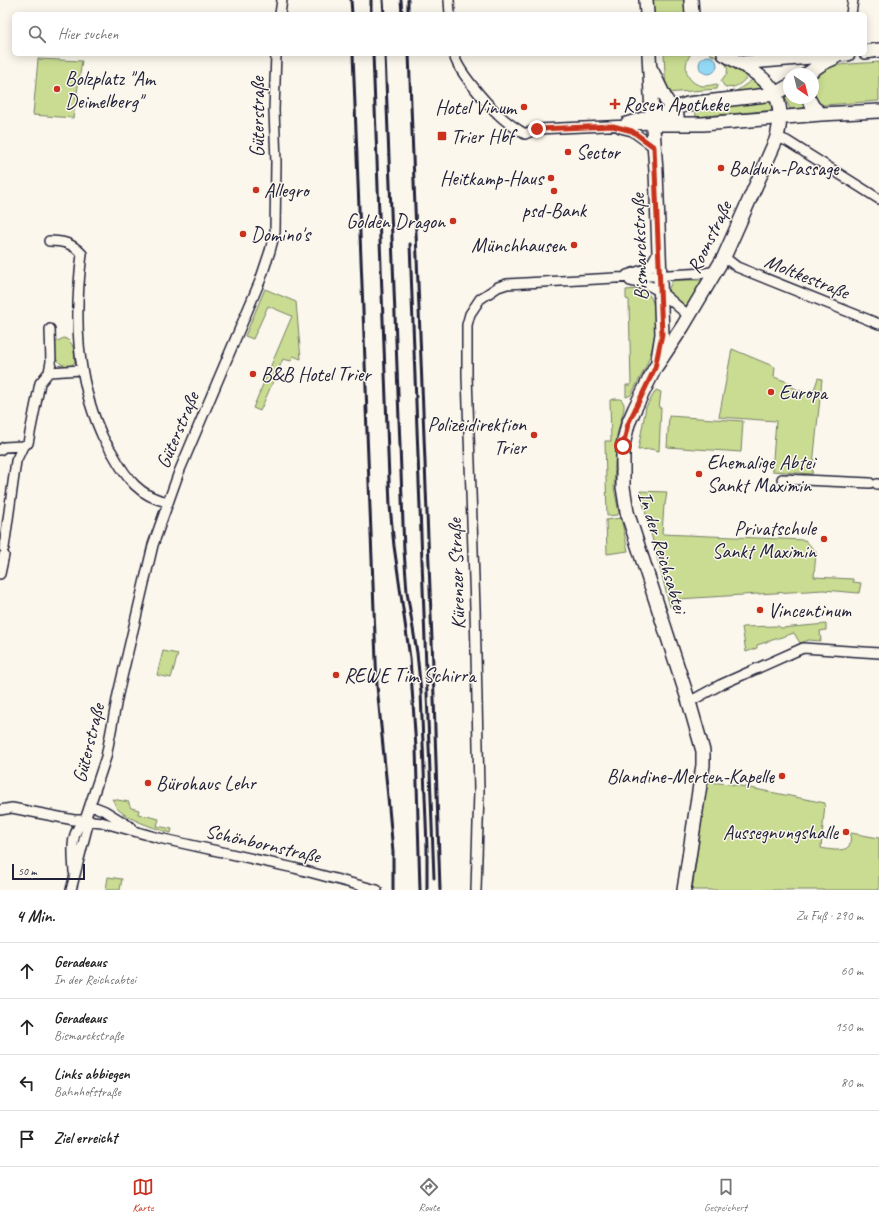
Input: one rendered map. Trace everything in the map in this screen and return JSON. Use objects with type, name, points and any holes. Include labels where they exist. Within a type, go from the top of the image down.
[{"type":"main road","points":[[646,0],[647,12]]},
{"type":"main road","points":[[691,0],[692,12]]},
{"type":"main road","points":[[867,52],[879,50]]},
{"type":"main road","points":[[728,56],[753,71],[767,82],[780,105],[782,117]]},
{"type":"main road","points":[[740,63],[822,56]]},
{"type":"main road","points":[[816,68],[823,63],[841,56]]},
{"type":"main road","points":[[649,60],[672,109],[681,121],[692,124]]},
{"type":"main road","name":"Bismarckstraße","points":[[649,60],[662,334],[655,368]]},
{"type":"main road","points":[[652,119],[663,115],[672,109],[688,104],[775,94],[783,89]]},
{"type":"main road","points":[[811,104],[813,108],[821,114]]},
{"type":"main road","points":[[652,119],[692,124],[879,111]]},
{"type":"main road","name":"Roonstraße","points":[[655,368],[689,316],[724,257],[776,140],[782,117]]},
{"type":"main road","name":"In der Reichsabtei","points":[[655,368],[628,424],[623,446],[623,487],[627,512],[633,534],[689,702],[703,751],[703,765],[684,890]]},
{"type":"street","points":[[280,12],[282,0]]},
{"type":"street","points":[[449,0],[450,12]]},
{"type":"street","points":[[851,12],[853,0]]},
{"type":"street","name":"Güterstraße","points":[[71,890],[87,828],[85,820],[106,758],[118,694],[153,545],[178,472],[260,281],[275,232],[276,170],[274,110],[276,56]]},
{"type":"street","points":[[455,56],[469,80],[490,105],[512,126],[525,134],[537,129],[613,126],[652,119]]},
{"type":"street","points":[[613,126],[632,131],[654,147]]},
{"type":"street","points":[[776,140],[787,141],[879,199]]},
{"type":"street","points":[[49,242],[57,241],[72,245],[82,254],[78,284],[77,333],[81,370],[86,392],[101,434],[119,465],[137,488],[148,496],[168,502]]},
{"type":"street","points":[[618,278],[649,268],[659,250]]},
{"type":"street","name":"Moltkestraße","points":[[724,257],[737,267],[879,324]]},
{"type":"street","points":[[618,278],[705,273],[717,269]]},
{"type":"street","points":[[618,278],[650,286],[661,292],[689,316]]},
{"type":"street","name":"Kürenzer Straße","points":[[476,890],[479,791],[476,623],[467,376],[467,325],[470,314],[480,299],[498,287],[514,284],[618,278]]},
{"type":"street","points":[[0,574],[16,461],[23,446],[28,442],[40,383],[49,372],[51,362],[50,329]]},
{"type":"street","points":[[49,372],[81,370]]},
{"type":"street","points":[[0,450],[4,447],[23,446]]},
{"type":"street","points":[[782,479],[875,484]]},
{"type":"street","points":[[689,702],[720,685],[803,648],[879,653]]},
{"type":"street","name":"Schönbornstraße","points":[[90,805],[105,811],[141,833]]},
{"type":"street","name":"Schönbornstraße","points":[[0,810],[12,808],[74,820],[85,820],[112,825],[294,868],[376,890]]},
{"type":"green space","points":[[652,0],[687,0],[686,12],[654,12]]},
{"type":"green space","points":[[664,56],[690,56],[686,64],[686,69],[687,74],[693,82],[697,85],[703,86],[718,85],[717,89],[666,93]]},
{"type":"green space","points":[[713,56],[716,56],[749,75],[741,83],[735,86],[729,88],[725,87],[721,81],[727,73],[727,66]]},
{"type":"green space","name":"Bolzplatz \"Am Deimelberg\"","points":[[38,59],[82,61],[73,118],[33,115]]},
{"type":"green space","points":[[879,62],[879,101],[824,105],[819,102],[819,74],[826,68]]},
{"type":"green space","points":[[755,78],[763,88],[752,94],[675,102],[674,100],[689,96],[735,92]]},
{"type":"green space","points":[[770,98],[775,110],[696,117],[695,106]]},
{"type":"green space","points":[[788,104],[805,104],[806,108],[790,109]]},
{"type":"green space","points":[[673,280],[706,280],[688,308],[670,294],[668,290]]},
{"type":"green space","points":[[265,289],[296,302],[301,359],[293,356],[291,361],[283,359],[260,411],[253,408],[292,316],[268,306],[253,339],[245,336]]},
{"type":"green space","points":[[638,289],[646,292],[651,298],[654,307],[656,318],[654,341],[652,351],[645,368],[631,395],[626,397],[626,385],[631,385],[629,300],[626,299],[626,290]]},
{"type":"green space","points":[[64,338],[70,342],[74,351],[75,362],[70,367],[61,364],[54,357],[53,345],[55,342]]},
{"type":"green space","points":[[732,349],[775,367],[774,377],[793,384],[792,387],[812,396],[818,378],[822,379],[812,474],[772,471],[776,421],[719,417]]},
{"type":"green space","points":[[656,390],[661,392],[659,408],[661,408],[659,451],[651,449],[638,450],[646,407]]},
{"type":"green space","points":[[621,399],[624,404],[617,435],[615,463],[614,488],[619,513],[617,515],[607,516],[605,441],[611,441],[610,400]]},
{"type":"green space","points":[[669,416],[743,421],[741,452],[667,447]]},
{"type":"green space","points":[[640,491],[667,492],[664,505],[662,534],[805,540],[816,552],[814,577],[853,579],[853,582],[861,583],[859,593],[823,590],[678,599],[679,606],[670,607]]},
{"type":"green space","points":[[621,518],[628,551],[607,554],[606,520]]},
{"type":"green space","points":[[826,624],[826,630],[820,631],[821,641],[809,640],[800,643],[794,633],[757,645],[757,648],[746,652],[742,627],[778,626],[781,628]]},
{"type":"green space","points":[[163,651],[178,654],[171,678],[157,675]]},
{"type":"green space","points":[[706,782],[730,784],[825,803],[821,848],[835,850],[847,848],[850,845],[851,833],[879,838],[879,890],[692,890]]},
{"type":"green space","points":[[112,799],[129,802],[131,808],[139,810],[138,814],[159,819],[157,826],[172,829],[171,833],[126,816],[116,807]]},
{"type":"green space","points":[[108,877],[122,879],[120,890],[106,890]]},
{"type":"water","points":[[708,56],[714,59],[717,65],[714,71],[708,74],[702,71],[699,65],[702,59]]},
{"type":"railway","points":[[351,0],[352,12]]},
{"type":"railway","points":[[371,0],[371,12]]},
{"type":"railway","points":[[383,0],[384,12]]},
{"type":"railway","points":[[401,0],[402,12]]},
{"type":"railway","points":[[408,0],[408,12]]},
{"type":"railway","points":[[353,56],[367,413]]},
{"type":"railway","points":[[373,56],[390,506],[394,546],[410,658],[416,748],[420,890]]},
{"type":"railway","points":[[385,56],[404,550],[407,592],[417,653],[421,692],[427,847],[427,890]]},
{"type":"railway","points":[[409,56],[433,666],[440,890]]},
{"type":"railway","points":[[410,244],[434,878]]},
{"type":"railway","points":[[366,407],[377,686],[393,852],[393,890]]},
{"type":"place","name":"Bolzplatz \"Am Deimelberg\"","points":[[57,89]]},
{"type":"place","name":"Rosen Apotheke","points":[[615,104]]},
{"type":"place","name":"Hotel Vinum","points":[[524,107]]},
{"type":"place","name":"Trier Hbf","points":[[442,136]]},
{"type":"place","name":"Sector","points":[[568,152]]},
{"type":"place","name":"Balduin-Passage","points":[[721,168]]},
{"type":"place","name":"Heitkamp-Haus","points":[[551,178]]},
{"type":"place","name":"Allegro","points":[[256,190]]},
{"type":"place","name":"psd-Bank","points":[[554,191]]},
{"type":"place","name":"Golden Dragon","points":[[453,221]]},
{"type":"place","name":"Domino's","points":[[243,234]]},
{"type":"place","name":"Münchhausen","points":[[574,245]]},
{"type":"place","name":"B&B Hotel Trier","points":[[253,374]]},
{"type":"place","name":"Europa","points":[[771,392]]},
{"type":"place","name":"Polizeidirektion Trier","points":[[534,435]]},
{"type":"place","name":"Ehemalige Abtei Sankt Maximin","points":[[699,474]]},
{"type":"place","name":"Privatschule Sankt Maximin","points":[[824,539]]},
{"type":"place","name":"Vincentinum","points":[[760,610]]},
{"type":"place","name":"REWE Tim Schirra","points":[[336,675]]},
{"type":"place","name":"Blandine-Merten-Kapelle","points":[[782,776]]},
{"type":"place","name":"Bürohaus Lehr","points":[[148,783]]},
{"type":"place","name":"Aussegnungshalle","points":[[846,832]]},
{"type":"route","points":[[537,129],[613,126],[632,131],[654,147],[662,334],[655,368],[628,424],[623,446]]}]
